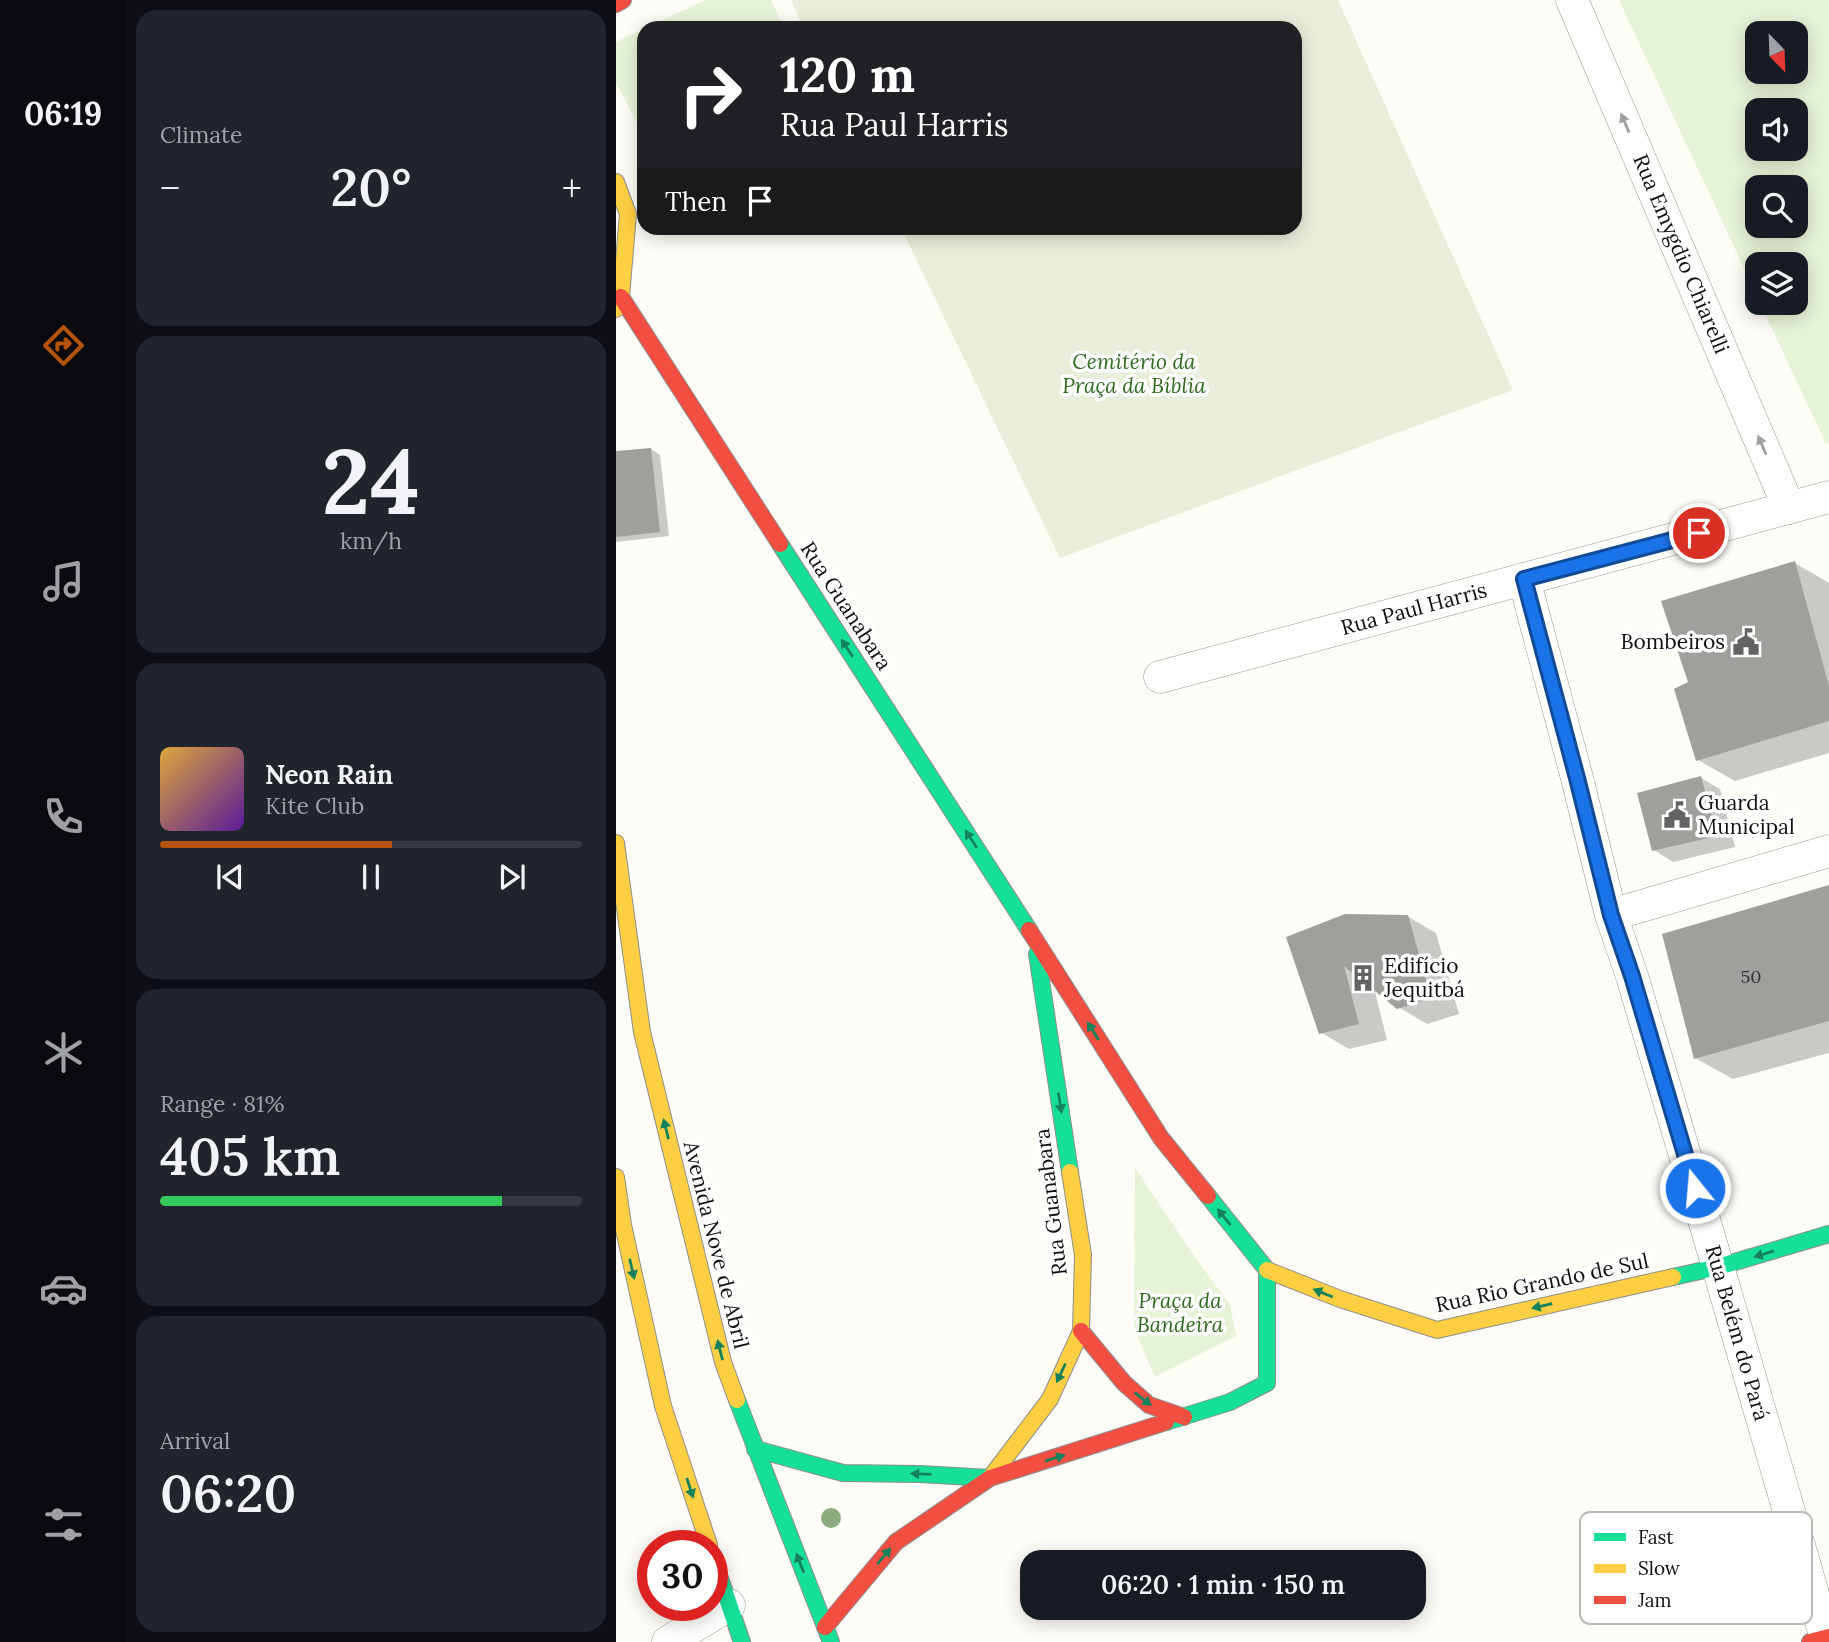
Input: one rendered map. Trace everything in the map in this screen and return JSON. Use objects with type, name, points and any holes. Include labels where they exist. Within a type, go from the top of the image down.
[{"type":"street","points":[[616,4],[623,0]]},
{"type":"street","name":"Rua Emygdio Chiarelli","points":[[1572,0],[1789,508]]},
{"type":"street","points":[[616,182],[628,214],[619,303]]},
{"type":"street","name":"Rua Guanabara","points":[[619,303],[1035,939],[1161,1138],[1266,1270]]},
{"type":"street","name":"Rua Paul Harris","points":[[1160,677],[1829,497]]},
{"type":"street","name":"Rua Belém do Pará","points":[[1524,579],[1611,915],[1632,976],[1718,1267],[1787,1512]]},
{"type":"street","name":"Avenida Nove de Abril","points":[[616,843],[642,1032],[723,1362],[828,1634]]},
{"type":"street","points":[[1611,915],[1829,851]]},
{"type":"street","name":"Rua Guanabara","points":[[989,1478],[1049,1399],[1081,1331],[1083,1255],[1035,939]]},
{"type":"street","points":[[616,1177],[623,1225],[663,1406],[704,1530]]},
{"type":"street","name":"Rua Rio Grando de Sul","points":[[1266,1270],[1340,1299],[1437,1330],[1718,1267],[1829,1234]]},
{"type":"street","points":[[828,1634],[896,1542],[989,1478],[1230,1402],[1267,1383],[1266,1270]]},
{"type":"street","points":[[1081,1331],[1124,1383],[1149,1405],[1184,1417]]},
{"type":"street","points":[[755,1449],[843,1473],[989,1478]]},
{"type":"street","name":"Rua Belém do Pará","points":[[1812,1601],[1823,1640]]},
{"type":"street","points":[[728,1602],[743,1642]]},
{"type":"street","points":[[668,1642],[729,1605]]},
{"type":"green space","points":[[705,0],[771,0],[781,21],[661,21]]},
{"type":"green space","name":"Cemitério da Praça da Bíblia","points":[[791,0],[1338,0],[1513,390],[1060,558],[904,235],[1302,235],[1302,21],[801,21]]},
{"type":"green space","points":[[1619,0],[1829,0],[1829,443],[1826,444],[1766,315],[1808,315],[1808,252],[1745,252],[1745,270]]},
{"type":"green space","points":[[637,32],[637,122],[616,83],[616,42]]},
{"type":"green space","name":"Praça da Bandeira","points":[[1135,1168],[1230,1305],[1236,1336],[1155,1377],[1134,1329]]},
{"type":"building","points":[[651,448],[660,532],[616,537],[616,451]]},
{"type":"building","name":"Bombeiros","points":[[1795,561],[1829,686],[1829,721],[1696,761],[1674,689],[1688,682],[1661,601]]},
{"type":"building","name":"Guarda Municipal","points":[[1701,776],[1717,836],[1652,851],[1637,793]]},
{"type":"building","points":[[1829,885],[1829,1021],[1694,1059],[1662,934]]},
{"type":"building","name":"Edifício Jequitbá","points":[[1345,914],[1408,915],[1431,998],[1397,1009],[1344,966],[1359,1024],[1319,1034],[1286,937]]},
{"type":"traffic: fast","points":[[780,544],[1029,930]]},
{"type":"traffic: fast","points":[[1037,954],[1070,1172]]},
{"type":"traffic: fast","points":[[1166,1422],[1230,1402],[1267,1383],[1267,1270],[1208,1196]]},
{"type":"traffic: fast","points":[[1673,1277],[1718,1267],[1829,1234]]},
{"type":"traffic: fast","points":[[737,1400],[831,1642]]},
{"type":"traffic: fast","points":[[755,1449],[843,1473],[990,1478]]},
{"type":"traffic: fast","points":[[728,1601],[742,1642]]},
{"type":"traffic: slow","points":[[616,182],[628,214],[621,297],[616,309]]},
{"type":"traffic: slow","points":[[616,843],[642,1032],[723,1362],[737,1400]]},
{"type":"traffic: slow","points":[[990,1478],[1050,1399],[1081,1331],[1083,1255],[1070,1172]]},
{"type":"traffic: slow","points":[[616,1177],[623,1225],[663,1406],[704,1530]]},
{"type":"traffic: slow","points":[[1267,1270],[1340,1299],[1437,1330],[1673,1277]]},
{"type":"traffic: jam","points":[[616,4],[623,0]]},
{"type":"traffic: jam","points":[[621,297],[780,544]]},
{"type":"traffic: jam","points":[[1029,930],[1161,1138],[1208,1196]]},
{"type":"traffic: jam","points":[[1081,1331],[1124,1383],[1149,1405],[1184,1417]]},
{"type":"traffic: jam","points":[[825,1627],[896,1542],[990,1478],[1166,1422]]},
{"type":"traffic: jam","points":[[1810,1642],[1829,1637]]},
{"type":"place","name":"Bombeiros","points":[[1746,642]]},
{"type":"place","name":"Guarda Municipal","points":[[1677,815]]},
{"type":"place","name":"Edifício Jequitbá","points":[[1363,978]]},
{"type":"route","points":[[1695,1188],[1632,976],[1611,915],[1524,579],[1699,533]]}]
